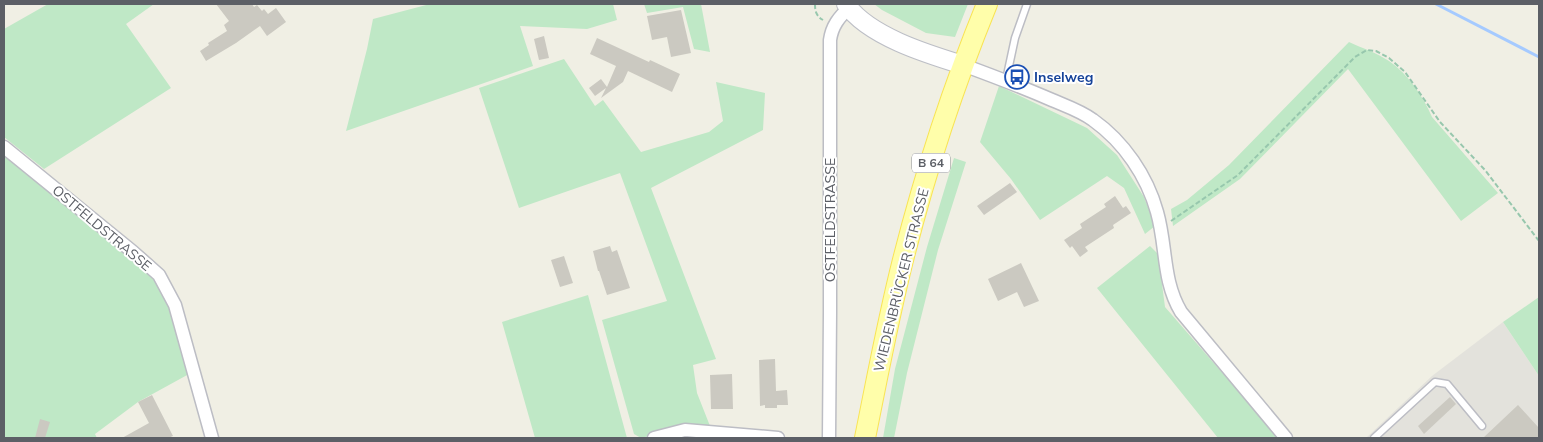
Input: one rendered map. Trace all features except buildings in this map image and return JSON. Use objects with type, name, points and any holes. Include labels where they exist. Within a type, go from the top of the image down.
[{"type":"main road","name":"WIEDENBRÜCKER STRASSE","points":[[865,438],[903,261],[919,203],[963,66],[987,4]]},
{"type":"main road","points":[[848,6],[862,22],[882,34],[935,57],[963,66]]},
{"type":"street","points":[[834,26],[848,6]]},
{"type":"street","name":"OSTFELDSTRASSE","points":[[829,438],[830,40],[834,26]]},
{"type":"street","points":[[963,66],[1006,80],[1076,110],[1092,119],[1114,138],[1133,160],[1148,186],[1161,228],[1167,277],[1172,295],[1181,312],[1286,438]]},
{"type":"street","name":"OSTFELDSTRASSE","points":[[4,147],[159,275],[175,305],[212,438]]},
{"type":"street","points":[[654,438],[685,430],[778,438]]},
{"type":"lane","points":[[1006,80],[1014,38],[1027,4]]},
{"type":"lane","points":[[1374,438],[1435,382],[1447,384],[1482,426]]},
{"type":"path","points":[[815,4],[815,11],[819,18],[834,26]]},
{"type":"path","points":[[1161,228],[1238,175],[1355,57],[1366,50],[1376,51],[1389,58],[1405,72],[1440,122],[1485,170],[1539,241]]},
{"type":"shaded area","points":[[1503,322],[1539,376],[1539,438],[1366,438],[1432,376]]},
{"type":"green space","points":[[48,4],[154,4],[126,24],[171,88],[44,169],[4,137],[4,29]]},
{"type":"green space","points":[[430,4],[613,4],[617,20],[587,29],[520,26],[533,66],[346,131],[373,19]]},
{"type":"green space","points":[[644,4],[701,4],[710,52],[694,49],[683,7],[647,13]]},
{"type":"green space","points":[[874,4],[968,4],[955,37],[926,33]]},
{"type":"green space","points":[[1349,42],[1384,58],[1396,66],[1409,79],[1432,117],[1498,193],[1461,221],[1348,69],[1240,179],[1173,226],[1171,209],[1187,200],[1229,165]]},
{"type":"green space","points":[[564,59],[595,106],[603,100],[641,152],[709,132],[723,121],[716,82],[765,93],[763,130],[651,188],[716,359],[693,365],[697,393],[710,426],[685,427],[641,438],[634,434],[602,320],[667,301],[620,173],[519,208],[479,88]]},
{"type":"green space","points":[[999,86],[1087,128],[1117,155],[1144,197],[1155,226],[1145,234],[1124,188],[1107,176],[1040,220],[1011,179],[980,142]]},
{"type":"green space","points":[[4,154],[10,161],[139,264],[158,282],[170,307],[189,374],[138,402],[95,434],[97,438],[4,438]]},
{"type":"green space","points":[[954,158],[966,162],[938,250],[907,373],[894,438],[883,438],[895,369],[927,247]]},
{"type":"green space","points":[[1150,246],[1158,254],[1165,307],[1279,438],[1218,438],[1097,288]]},
{"type":"green space","points":[[588,295],[627,438],[535,438],[502,322]]},
{"type":"green space","points":[[1539,297],[1539,376],[1503,322]]},
{"type":"waterway","points":[[1436,4],[1539,57]]},
{"type":"place","name":"Inselweg","points":[[1017,77]]}]
